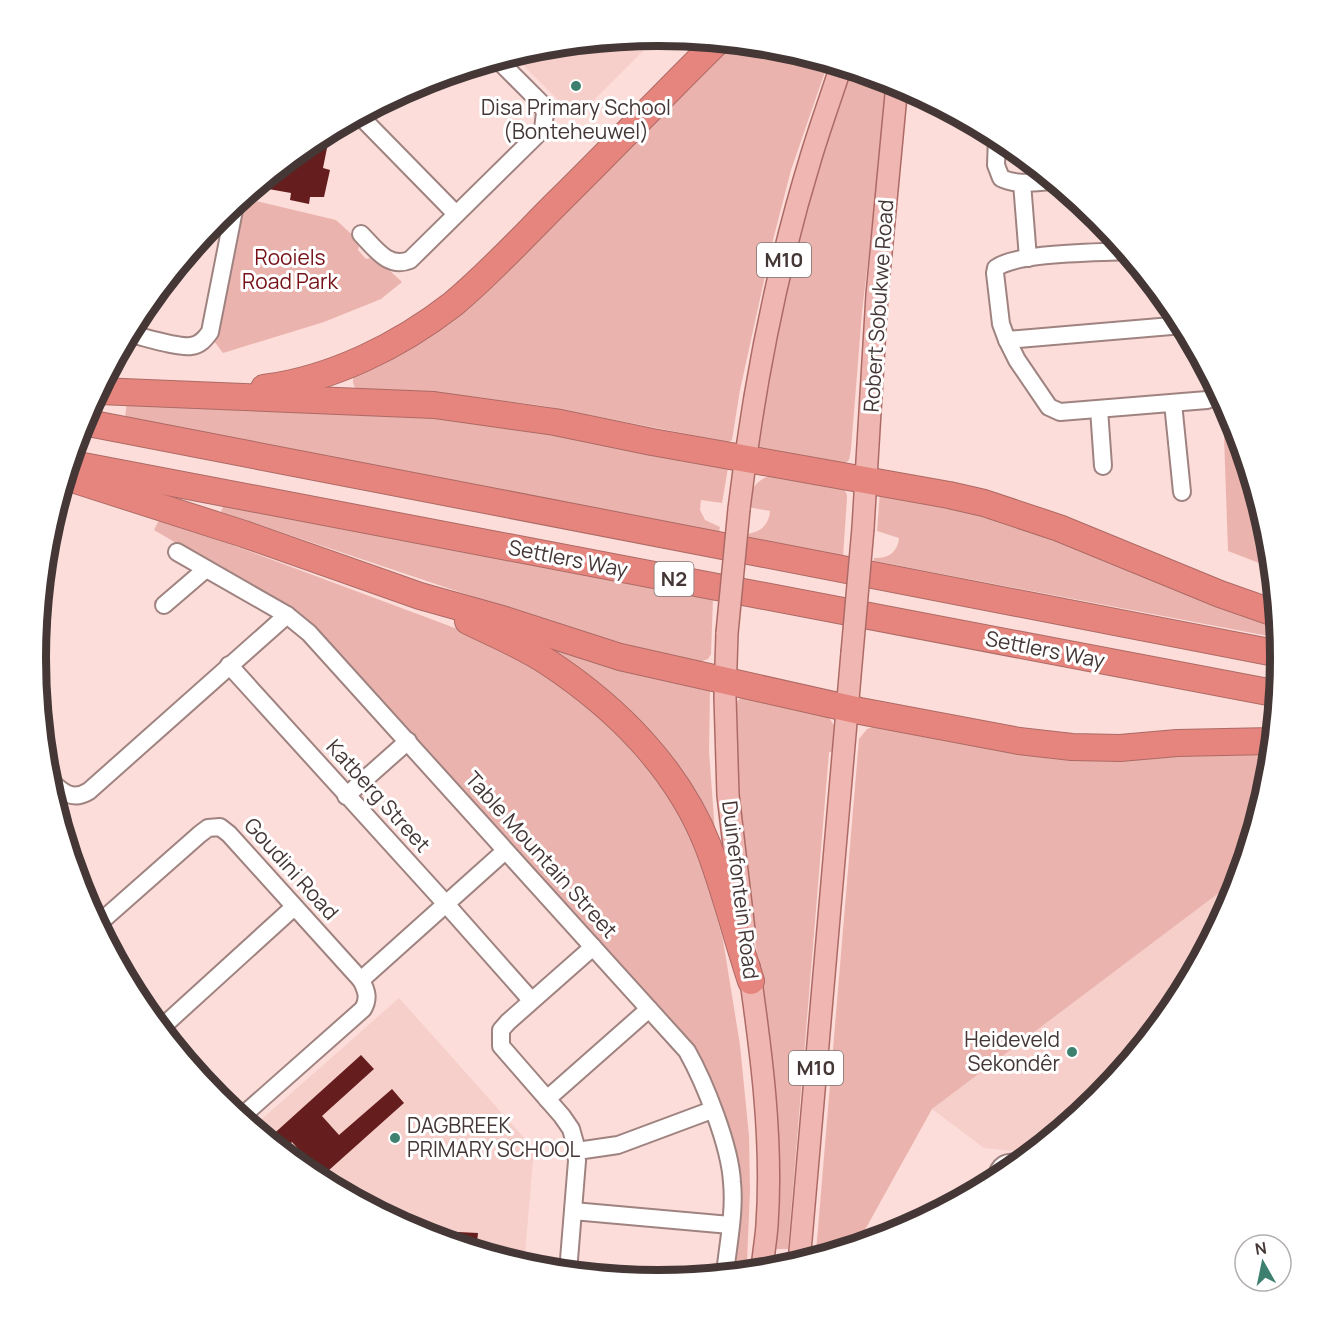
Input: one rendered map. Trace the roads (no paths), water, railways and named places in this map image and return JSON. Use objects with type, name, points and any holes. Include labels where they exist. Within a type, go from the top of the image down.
[{"type":"highway","points":[[207,395],[272,387],[335,370],[386,347],[436,316],[485,275],[710,49]]},
{"type":"highway","points":[[108,391],[434,405],[555,422],[949,495],[1023,515],[1268,611]]},
{"type":"highway","name":"Settlers Way","points":[[93,424],[1270,652]]},
{"type":"highway","name":"Settlers Way","points":[[78,466],[1269,692]]},
{"type":"highway","points":[[74,479],[222,526],[420,597],[501,619],[620,657],[725,681],[966,732],[1072,747],[1120,748],[1177,743],[1265,741]]},
{"type":"highway","points":[[420,597],[547,662],[587,690],[655,755],[679,790],[706,841],[751,981]]},
{"type":"main road","name":"M10","points":[[746,458],[764,347],[789,237],[811,157],[838,74]]},
{"type":"main road","name":"Robert Sobukwe Road","points":[[847,707],[863,528],[877,295],[896,94]]},
{"type":"main road","name":"Duinefontein Road","points":[[746,458],[727,633],[726,761],[730,825],[751,981],[766,1129],[767,1224],[763,1261]]},
{"type":"main road","name":"M10","points":[[800,1254],[847,707]]},
{"type":"street","points":[[361,234],[390,261],[396,263],[410,260],[543,129],[545,113],[541,103],[504,66]]},
{"type":"street","points":[[365,122],[456,214]]},
{"type":"street","points":[[997,148],[996,165],[1001,178],[1010,182],[1042,182]]},
{"type":"street","points":[[1022,183],[1028,258]]},
{"type":"street","points":[[139,336],[188,346],[199,344],[207,337],[210,332],[232,220]]},
{"type":"street","points":[[1116,252],[1028,258],[999,266],[995,273],[1001,324],[1006,340],[1017,360],[1053,410],[1060,412],[1212,398]]},
{"type":"street","points":[[1006,340],[1172,326]]},
{"type":"street","points":[[1173,403],[1182,492]]},
{"type":"street","points":[[1099,409],[1103,466]]},
{"type":"street","name":"Table Mountain Street","points":[[177,552],[287,615],[309,633],[687,1051],[695,1065],[725,1146],[731,1175],[730,1225],[726,1266]]},
{"type":"street","points":[[164,605],[206,569]]},
{"type":"street","points":[[61,790],[66,795],[82,796],[287,615]]},
{"type":"street","name":"Katberg Street","points":[[229,665],[346,796],[447,904],[531,1000]]},
{"type":"street","points":[[346,796],[408,741]]},
{"type":"street","name":"Goudini Road","points":[[105,918],[200,834],[214,826],[220,826],[361,981]]},
{"type":"street","points":[[247,1111],[363,1009],[367,995],[361,981],[505,851]]},
{"type":"street","points":[[167,1022],[294,907]]},
{"type":"street","points":[[569,1263],[577,1151],[571,1129],[504,1051],[500,1040],[504,1026],[593,946]]},
{"type":"street","points":[[547,1099],[649,1009]]},
{"type":"street","points":[[577,1151],[618,1145],[712,1110]]},
{"type":"street","points":[[573,1211],[730,1225]]},
{"type":"place","name":"Disa Primary School (Bonteheuwel)","points":[[576,86]]},
{"type":"place","name":"Heideveld Sekondêr","points":[[1072,1052]]},
{"type":"place","name":"DAGBREEK PRIMARY SCHOOL","points":[[395,1138]]},
{"type":"park label","name":"Rooiels Road Park","points":[[290,270]]}]
